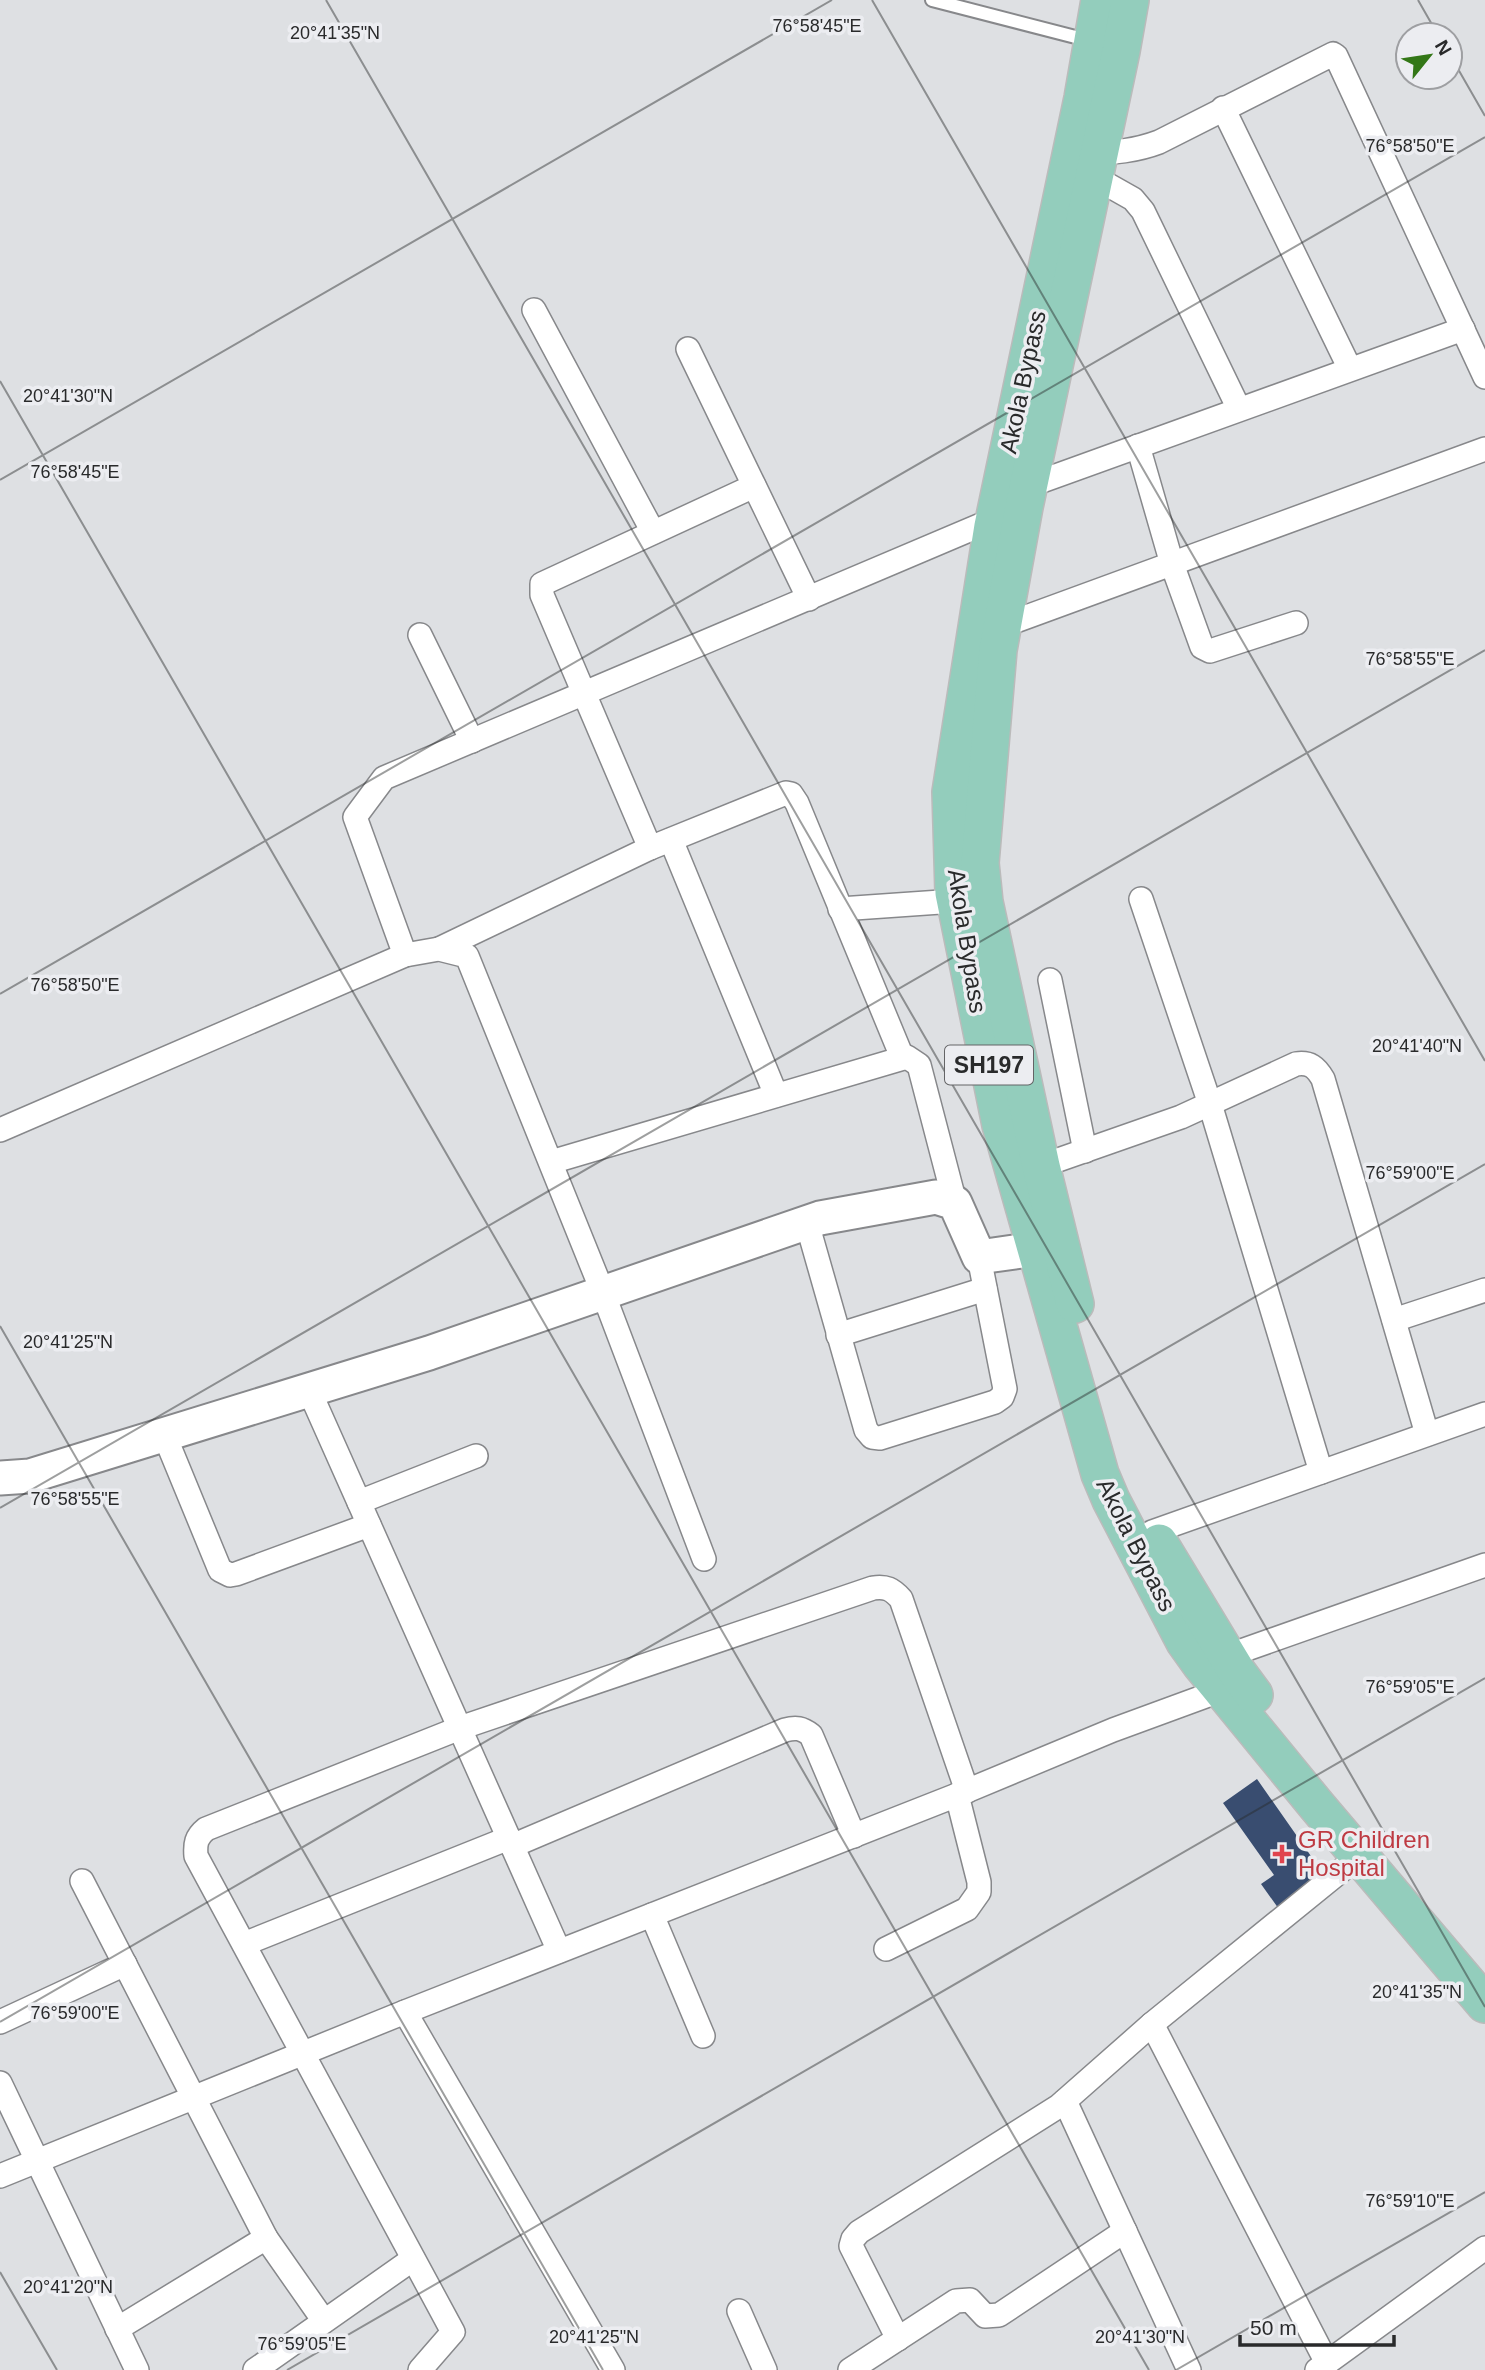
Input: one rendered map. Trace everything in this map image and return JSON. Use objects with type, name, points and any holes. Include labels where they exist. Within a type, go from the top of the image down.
[{"type":"main road","name":"Akola Bypass","points":[[1100,0],[1093,41],[1089,160],[1028,486],[1000,540],[1002,626],[980,863],[984,902],[1041,1166],[1063,1249],[1091,1378],[1138,1508],[1224,1673],[1359,1856],[1485,2004]]},
{"type":"main road","name":"Akola Bypass","points":[[1130,0],[1089,160],[1000,540],[951,784],[955,901],[1003,1131],[1104,1485],[1185,1642],[1257,1699],[1485,1966]]},
{"type":"street","points":[[1089,160],[1153,144],[1329,54],[1336,56],[1485,377]]},
{"type":"street","points":[[1223,108],[1350,369]]},
{"type":"street","points":[[1089,160],[1143,211],[1239,409]]},
{"type":"street","points":[[534,310],[653,532]]},
{"type":"street","points":[[1028,486],[1463,329]]},
{"type":"street","points":[[688,349],[809,598]]},
{"type":"street","points":[[1138,446],[1172,564],[1202,647],[1210,651],[1296,623]]},
{"type":"street","points":[[1002,626],[1485,449]]},
{"type":"street","points":[[754,486],[542,584],[542,595],[585,693],[661,844],[776,1095]]},
{"type":"street","points":[[405,955],[355,817],[384,778],[809,598],[1000,540]]},
{"type":"street","points":[[420,635],[472,741]]},
{"type":"street","points":[[0,1130],[405,955],[439,949],[661,844],[786,793],[791,794],[797,803],[902,1057]]},
{"type":"street","points":[[1141,899],[1210,1104],[1321,1472]]},
{"type":"street","points":[[840,909],[955,901]]},
{"type":"street","points":[[439,949],[467,956],[603,1293],[704,1559]]},
{"type":"street","points":[[1050,980],[1085,1151]]},
{"type":"street","points":[[551,1162],[902,1057],[913,1060],[919,1065],[955,1203],[979,1257],[1005,1389],[1002,1396],[995,1402],[880,1438],[872,1437],[866,1430],[807,1223]]},
{"type":"street","points":[[1041,1166],[1181,1117],[1296,1064],[1306,1063],[1316,1068],[1323,1079],[1427,1434]]},
{"type":"street","points":[[0,1478],[30,1476],[429,1353],[820,1218],[936,1197],[955,1203]]},
{"type":"street","points":[[979,1257],[1036,1249]]},
{"type":"street","points":[[838,1335],[985,1289]]},
{"type":"street","points":[[1394,1320],[1485,1290]]},
{"type":"street","points":[[309,1390],[559,1951]]},
{"type":"street","points":[[1152,1532],[1485,1413]]},
{"type":"street","points":[[164,1434],[220,1570],[225,1573],[236,1574],[369,1525]]},
{"type":"street","points":[[359,1502],[476,1456]]},
{"type":"street","points":[[0,2176],[302,2053],[962,1793],[1144,1718],[1224,1673],[1485,1567]]},
{"type":"street","points":[[420,2370],[453,2332],[196,1856],[195,1843],[199,1835],[206,1829],[460,1728],[873,1588],[883,1587],[893,1590],[901,1599],[962,1793],[979,1882],[979,1892],[967,1909],[886,1949]]},
{"type":"street","points":[[244,1944],[511,1842],[795,1727],[804,1729],[811,1735],[854,1836]]},
{"type":"street","points":[[898,2339],[851,2246],[859,2232],[1066,2101],[1152,2024],[1359,1856]]},
{"type":"street","points":[[82,1881],[266,2238],[324,2321]]},
{"type":"street","points":[[652,1915],[703,2036]]},
{"type":"street","points":[[0,2022],[125,1964]]},
{"type":"street","points":[[405,2012],[613,2370]]},
{"type":"street","points":[[1152,2024],[1322,2366],[1485,2248]]},
{"type":"street","points":[[0,2083],[137,2370]]},
{"type":"street","points":[[1066,2101],[1189,2370]]},
{"type":"street","points":[[850,2370],[963,2298],[970,2300],[985,2316],[999,2315],[1125,2231]]},
{"type":"street","points":[[117,2329],[266,2238]]},
{"type":"street","points":[[255,2370],[413,2259]]},
{"type":"street","points":[[739,2311],[765,2370]]},
{"type":"lane","points":[[932,0],[1093,41]]},
{"type":"building","points":[[1257,1779],[1327,1879],[1281,1912],[1261,1884],[1274,1875],[1223,1803]]},
{"type":"place","name":"GR Children Hospital","points":[[1282,1854]]}]
